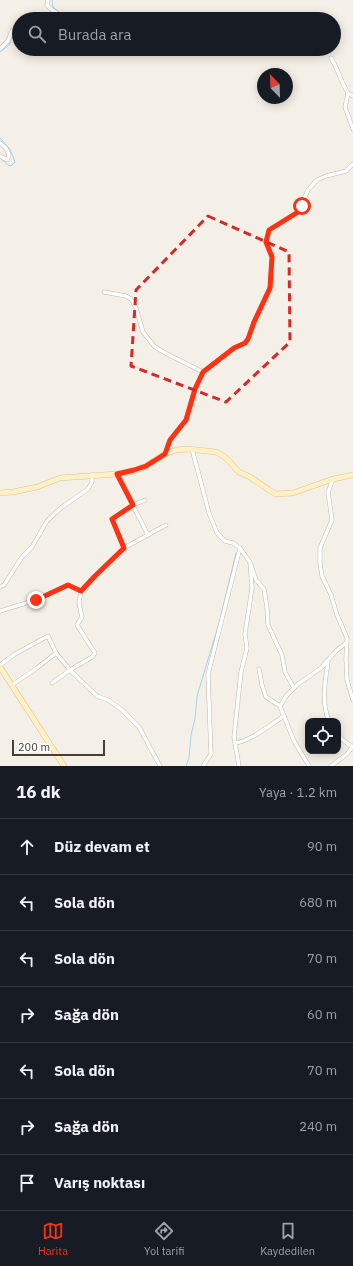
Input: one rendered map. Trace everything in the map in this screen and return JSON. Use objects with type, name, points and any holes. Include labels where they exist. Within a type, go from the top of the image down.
[{"type":"street","points":[[48,0],[48,7],[56,12]]},
{"type":"street","points":[[0,49],[8,41],[12,31]]},
{"type":"street","points":[[331,58],[336,65],[341,81],[348,93],[353,96]]},
{"type":"street","points":[[348,93],[345,107],[353,129]]},
{"type":"street","points":[[0,143],[6,148],[9,155],[7,160],[0,156]]},
{"type":"street","points":[[165,454],[170,440],[186,420],[195,389],[203,372],[234,348],[245,343],[248,339],[254,322],[270,288],[272,257],[266,242],[269,230],[298,212],[308,190],[317,180],[346,171],[353,164]]},
{"type":"street","points":[[104,292],[131,298],[136,308],[143,332],[155,347],[203,372]]},
{"type":"street","points":[[192,449],[209,513],[217,533],[225,541],[233,543],[240,548],[250,562],[256,580],[264,589],[268,608],[268,625],[282,655],[285,672],[294,688]]},
{"type":"street","points":[[0,493],[37,487],[60,478],[117,474],[146,466],[165,454],[176,450],[192,449],[216,452],[225,457],[239,472],[276,494],[293,493],[333,479],[353,475]]},
{"type":"street","points":[[117,474],[148,535]]},
{"type":"street","points":[[0,587],[4,585],[22,558],[32,547],[47,521],[61,508],[88,489],[92,482],[92,476]]},
{"type":"street","points":[[333,479],[328,492],[332,520],[320,548],[320,563],[322,576],[331,595],[337,615],[347,638],[347,680],[353,700]]},
{"type":"street","points":[[124,548],[112,519],[133,505],[146,500]]},
{"type":"street","points":[[52,683],[92,657],[95,653],[77,625],[82,617],[79,603],[81,591],[124,548],[166,525]]},
{"type":"street","points":[[203,766],[211,754],[208,674],[240,548]]},
{"type":"street","points":[[239,766],[234,736],[241,672],[247,648],[245,634],[252,588],[250,562]]},
{"type":"street","points":[[0,611],[36,600],[68,585],[81,591]]},
{"type":"street","points":[[64,766],[0,666],[15,654],[47,636],[56,653],[70,670],[97,696],[108,700],[122,710],[139,727],[160,766]]},
{"type":"street","points":[[280,706],[287,695],[294,688],[321,668],[335,652],[347,642]]},
{"type":"street","points":[[12,685],[38,668],[56,653]]},
{"type":"street","points":[[328,661],[324,700],[324,709],[328,718]]},
{"type":"street","points":[[260,669],[262,685],[266,697],[280,706],[294,741],[309,766]]},
{"type":"street","points":[[235,743],[254,736],[284,716]]},
{"type":"street","points":[[331,766],[347,754],[353,747],[341,738]]},
{"type":"highlighted area","points":[[208,216],[289,252],[290,342],[226,402],[131,366],[136,290]]},
{"type":"waterway","points":[[52,0],[53,7],[59,12]]},
{"type":"waterway","points":[[0,52],[9,45],[12,37]]},
{"type":"waterway","points":[[0,138],[10,149],[15,162],[11,166],[0,158]]},
{"type":"waterway","points":[[186,766],[189,758],[197,696],[219,623],[236,553]]},
{"type":"route","points":[[36,600],[68,585],[81,591],[124,548],[111,520],[113,517],[133,505],[117,474],[146,466],[165,454],[170,440],[186,420],[195,389],[203,372],[234,348],[245,343],[248,339],[254,322],[270,288],[272,257],[266,242],[269,230],[298,212],[302,206]]}]
